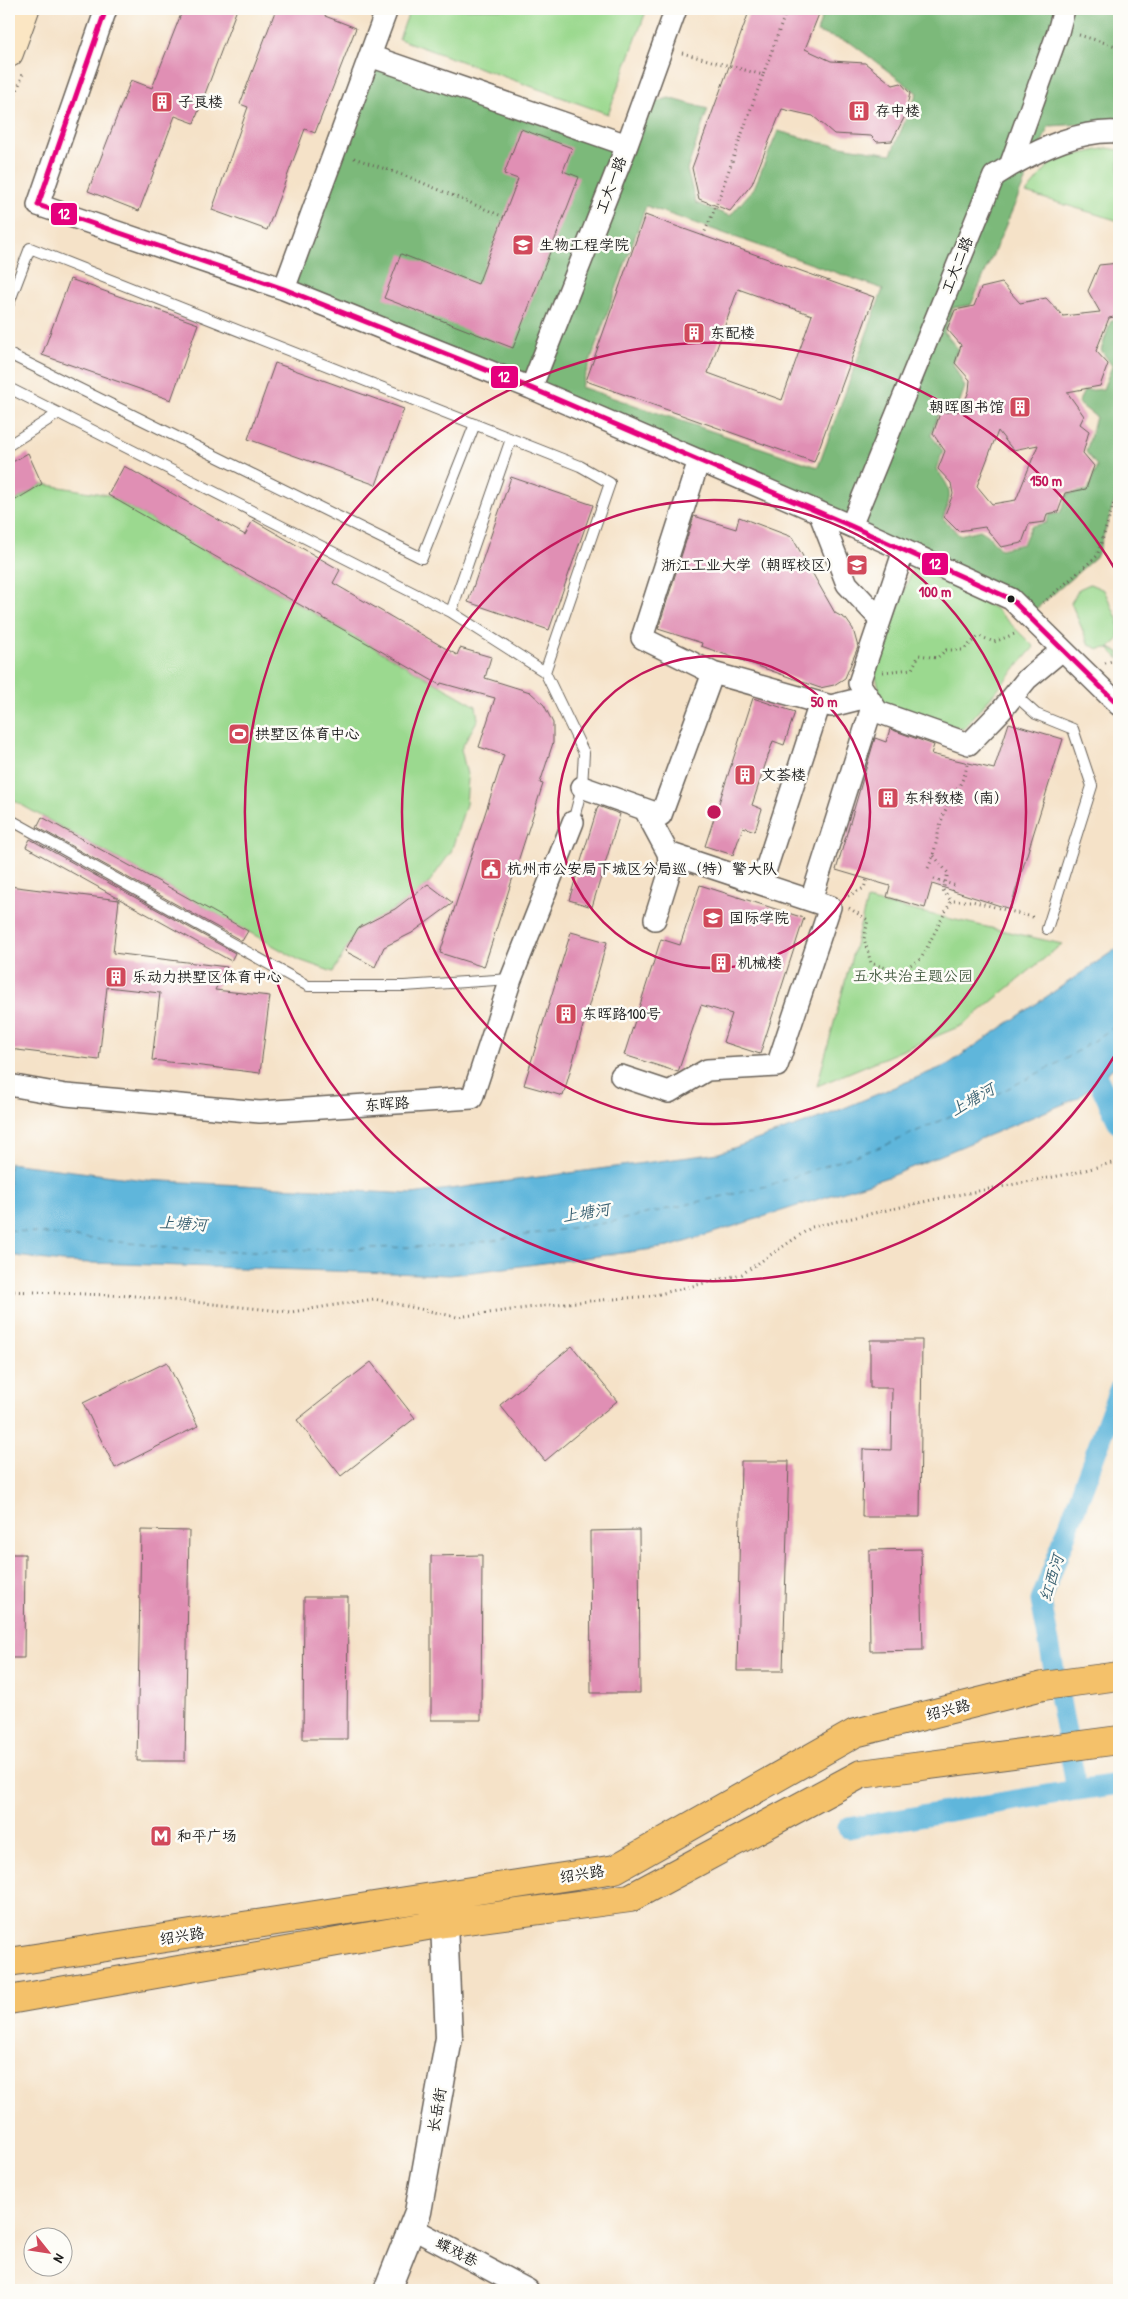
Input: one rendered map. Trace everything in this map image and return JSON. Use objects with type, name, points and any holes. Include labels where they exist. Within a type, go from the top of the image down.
[{"type":"main road","points":[[9,53],[25,9]]},
{"type":"main road","name":"绍兴路","points":[[9,1962],[615,1869],[855,1733],[1043,1686],[1119,1676]]},
{"type":"main road","name":"绍兴路","points":[[9,2000],[444,1923],[630,1898],[861,1774],[1055,1750],[1119,1740]]},
{"type":"street","points":[[106,9],[38,205],[284,289],[531,388],[851,526],[1011,599],[1119,705]]},
{"type":"street","points":[[284,289],[387,9]]},
{"type":"street","name":"工大一路","points":[[531,388],[627,145],[676,9]]},
{"type":"street","name":"工大二路","points":[[851,526],[994,176],[1010,166],[1062,18]]},
{"type":"street","points":[[370,56],[627,145]]},
{"type":"street","points":[[1010,166],[1049,145],[1105,131],[1119,132]]},
{"type":"street","points":[[698,460],[642,638],[713,673],[831,706],[870,700]]},
{"type":"street","points":[[819,512],[847,584],[880,619]]},
{"type":"street","points":[[904,550],[859,683],[878,712],[969,744],[1027,679],[1062,650]]},
{"type":"street","points":[[582,787],[661,815],[713,673]]},
{"type":"street","points":[[621,1076],[669,1092],[707,1070],[778,1066],[870,700]]},
{"type":"street","points":[[761,884],[820,703]]},
{"type":"street","points":[[645,810],[668,852],[670,871],[655,919]]},
{"type":"street","name":"东晖路","points":[[9,1085],[66,1095],[260,1112],[472,1098],[511,979],[573,822]]},
{"type":"street","points":[[668,852],[820,903]]},
{"type":"street","name":"长岳街","points":[[387,2290],[418,2212],[449,2038],[444,1923]]},
{"type":"street","name":"蝶戏巷","points":[[412,2228],[528,2290]]},
{"type":"lane","points":[[9,303],[30,248],[580,466],[610,484],[545,672]]},
{"type":"lane","points":[[9,354],[422,558],[475,424]]},
{"type":"lane","points":[[9,388],[451,612],[545,672],[584,753],[582,787],[573,822]]},
{"type":"lane","points":[[9,444],[59,414]]},
{"type":"lane","points":[[451,612],[511,439]]},
{"type":"lane","points":[[1014,695],[1036,714],[1073,729],[1092,786],[1048,925]]},
{"type":"lane","points":[[9,820],[308,986],[404,986],[511,979]]},
{"type":"path","points":[[703,236],[716,206],[786,9]]},
{"type":"path","points":[[1062,18],[1119,47]]},
{"type":"path","points":[[662,48],[763,75]]},
{"type":"path","points":[[335,151],[411,178],[504,217]]},
{"type":"path","points":[[862,672],[912,670],[919,655],[938,658],[946,650],[963,650],[979,636],[994,642],[1034,622],[1096,556],[1119,487]]},
{"type":"path","points":[[928,868],[934,856],[945,812],[966,773],[969,744]]},
{"type":"path","points":[[934,856],[948,873],[943,890],[951,901]]},
{"type":"path","points":[[820,903],[864,888],[867,879]]},
{"type":"path","points":[[934,879],[957,886]]},
{"type":"path","points":[[951,901],[972,900],[1048,925]]},
{"type":"path","points":[[820,903],[851,909],[868,920],[864,939],[871,963],[898,972],[921,959],[951,901]]},
{"type":"path","points":[[9,1291],[134,1296],[291,1312],[374,1300],[457,1317],[566,1303],[651,1296],[742,1274],[812,1227],[1119,1161]]},
{"type":"green space","points":[[410,9],[647,9],[608,114],[399,39]]},
{"type":"green space","points":[[824,9],[1119,9],[1119,122],[1049,126],[971,305],[953,308],[944,332],[958,349],[952,362],[965,387],[958,407],[939,412],[931,435],[943,451],[936,469],[946,482],[949,492],[943,518],[959,535],[980,530],[988,535],[1000,549],[1023,544],[1031,526],[1046,523],[1049,515],[1060,513],[1068,494],[1088,490],[1097,466],[1086,452],[1096,417],[1078,403],[1084,391],[1103,389],[1112,366],[1101,350],[1111,320],[1119,319],[1119,487],[1097,556],[1028,616],[1011,599],[284,289],[370,56],[626,145],[641,106],[669,98],[708,109],[687,170],[696,203],[730,216],[754,188],[778,131],[822,143],[891,154],[917,93],[851,43],[817,32]],"holes":[[[646,206],[883,289],[818,467],[581,387]]]},
{"type":"green space","points":[[1107,148],[1119,150],[1119,221],[1026,193],[1053,160]]},
{"type":"green space","name":"拱墅区体育中心","points":[[42,484],[108,495],[476,706],[478,719],[461,749],[468,779],[466,804],[451,852],[428,884],[411,898],[377,920],[358,929],[333,972],[299,960],[9,798],[9,505]]},
{"type":"green space","points":[[913,567],[996,609],[1034,647],[963,729],[883,703],[875,673]]},
{"type":"green space","points":[[1090,584],[1104,590],[1119,622],[1118,640],[1109,648],[1119,652],[1119,659],[1108,648],[1099,649],[1089,645],[1071,603],[1079,589]]},
{"type":"green space","name":"五水共治主题公园","points":[[867,900],[1062,944],[963,1025],[817,1086]]},
{"type":"water","name":"上塘河","points":[[1119,947],[1119,1063],[1078,1098],[891,1176],[669,1247],[450,1275],[62,1262],[9,1255],[9,1163],[145,1180],[412,1194],[719,1153],[825,1116],[947,1065]]},
{"type":"building","name":"子良楼","points":[[183,9],[237,9],[194,123],[175,116],[139,211],[88,191],[131,80],[152,88]]},
{"type":"building","points":[[276,9],[327,9],[325,16],[356,28],[315,133],[305,129],[267,230],[212,210],[248,107],[240,104]]},
{"type":"building","name":"存中楼","points":[[750,9],[821,9],[805,49],[831,61],[865,63],[893,85],[901,83],[910,93],[904,118],[892,141],[877,142],[871,136],[834,134],[813,116],[782,109],[752,184],[730,211],[699,199],[692,168]]},
{"type":"building","points":[[521,129],[572,148],[563,171],[579,177],[513,348],[384,298],[401,254],[478,284],[518,179],[504,174]]},
{"type":"building","name":"东配楼","points":[[645,215],[874,297],[814,462],[586,381]],"holes":[[[738,289],[812,315],[782,400],[708,373]]]},
{"type":"building","name":"朝晖图书馆","points":[[1119,263],[1119,316],[1109,318],[1096,351],[1108,364],[1100,386],[1067,392],[1084,416],[1080,424],[1089,431],[1083,453],[1094,466],[1086,489],[1065,493],[1058,512],[1047,514],[1045,522],[1029,524],[1022,543],[1001,547],[985,527],[958,531],[944,517],[953,494],[951,483],[938,469],[945,451],[933,434],[940,413],[961,411],[969,391],[970,380],[955,363],[961,345],[947,329],[955,310],[974,306],[981,288],[1002,283],[1020,303],[1046,298],[1063,316],[1100,312],[1088,291],[1099,265]],"holes":[[[998,431],[1013,450],[1038,445],[1016,500],[992,504],[977,486]]]},
{"type":"building","points":[[70,279],[198,324],[171,400],[42,355]]},
{"type":"building","points":[[275,363],[404,409],[376,485],[248,439]]},
{"type":"building","points":[[28,453],[42,484],[9,504],[9,464]]},
{"type":"building","points":[[124,466],[245,535],[253,520],[340,570],[333,583],[457,655],[460,648],[491,657],[485,678],[530,692],[544,705],[553,723],[553,743],[540,783],[543,784],[484,967],[440,953],[504,755],[479,747],[495,698],[441,683],[440,685],[108,495]]},
{"type":"building","points":[[511,477],[593,505],[549,630],[468,602]]},
{"type":"building","points":[[694,516],[736,529],[739,517],[792,537],[835,613],[846,619],[853,629],[858,647],[845,678],[834,685],[820,688],[701,646],[702,643],[658,629]]},
{"type":"building","name":"文荟楼","points":[[753,698],[795,712],[784,745],[773,741],[752,805],[762,809],[755,831],[743,827],[733,855],[705,846]]},
{"type":"building","points":[[1009,723],[1063,739],[1010,909],[932,884],[925,908],[887,897],[890,886],[836,870],[875,738],[886,742],[890,729],[934,745],[931,754],[994,769]]},
{"type":"building","points":[[598,806],[620,814],[592,907],[569,900]]},
{"type":"building","points":[[42,817],[248,931],[242,941],[37,827]]},
{"type":"building","points":[[30,839],[235,953],[231,961],[26,847]]},
{"type":"building","points":[[428,884],[453,903],[412,933],[384,947],[375,967],[345,951],[358,928],[395,909]]},
{"type":"building","name":"机械楼","points":[[700,885],[804,918],[760,1054],[723,1042],[732,1014],[701,1005],[678,1072],[624,1055],[661,939],[680,945]]},
{"type":"building","name":"乐动力拱墅区体育中心","points":[[9,886],[119,900],[113,953],[227,967],[215,990],[270,996],[260,1073],[152,1060],[160,993],[107,987],[99,1060],[9,1049]]},
{"type":"building","name":"东晖路100号","points":[[571,932],[607,942],[563,1096],[524,1085]]},
{"type":"building","points":[[870,1340],[922,1340],[920,1517],[862,1517],[863,1449],[891,1450],[892,1388],[870,1388]]},
{"type":"building","points":[[572,1346],[617,1401],[545,1461],[500,1405]]},
{"type":"building","points":[[167,1362],[198,1426],[115,1468],[83,1403]]},
{"type":"building","points":[[371,1362],[415,1418],[341,1476],[297,1420]]},
{"type":"building","points":[[741,1461],[789,1461],[783,1671],[737,1671]]},
{"type":"building","points":[[141,1530],[189,1531],[185,1761],[137,1761]]},
{"type":"building","points":[[639,1530],[640,1693],[591,1693],[590,1531]]},
{"type":"building","points":[[921,1549],[923,1650],[870,1651],[869,1550]]},
{"type":"building","points":[[9,1554],[25,1554],[24,1658],[9,1658]]},
{"type":"building","points":[[482,1555],[481,1720],[431,1720],[431,1556]]},
{"type":"building","points":[[304,1597],[348,1597],[347,1739],[303,1739]]},
{"type":"waterway","name":"红西河","points":[[1086,1054],[1119,1124]]},
{"type":"waterway","name":"红西河","points":[[1119,1390],[1041,1601],[1077,1790],[1119,1784]]},
{"type":"waterway","points":[[848,1828],[1077,1790]]},
{"type":"ferry route","points":[[9,1230],[214,1252],[453,1246],[611,1222],[767,1186],[886,1145],[977,1104],[1064,1060],[1119,1024]]},
{"type":"transit line","name":"12","points":[[106,9],[38,205],[284,289],[531,388],[851,526],[1011,599],[1119,705]]},
{"type":"place","name":"子良楼","points":[[162,102]]},
{"type":"place","name":"存中楼","points":[[859,111]]},
{"type":"place","name":"生物工程学院","points":[[523,245]]},
{"type":"place","name":"东配楼","points":[[694,333]]},
{"type":"place","name":"朝晖图书馆","points":[[1020,407]]},
{"type":"place","name":"浙江工业大学（朝晖校区）","points":[[857,565]]},
{"type":"place","name":"拱墅区体育中心","points":[[239,734]]},
{"type":"place","name":"文荟楼","points":[[745,775]]},
{"type":"place","name":"东科教楼（南）","points":[[888,798]]},
{"type":"place","name":"杭州市公安局下城区分局巡（特）警大队","points":[[491,869]]},
{"type":"place","name":"国际学院","points":[[713,918]]},
{"type":"place","name":"机械楼","points":[[721,963]]},
{"type":"place","name":"乐动力拱墅区体育中心","points":[[116,977]]},
{"type":"place","name":"东晖路100号","points":[[566,1014]]},
{"type":"place","name":"和平广场","points":[[161,1836]]}]
